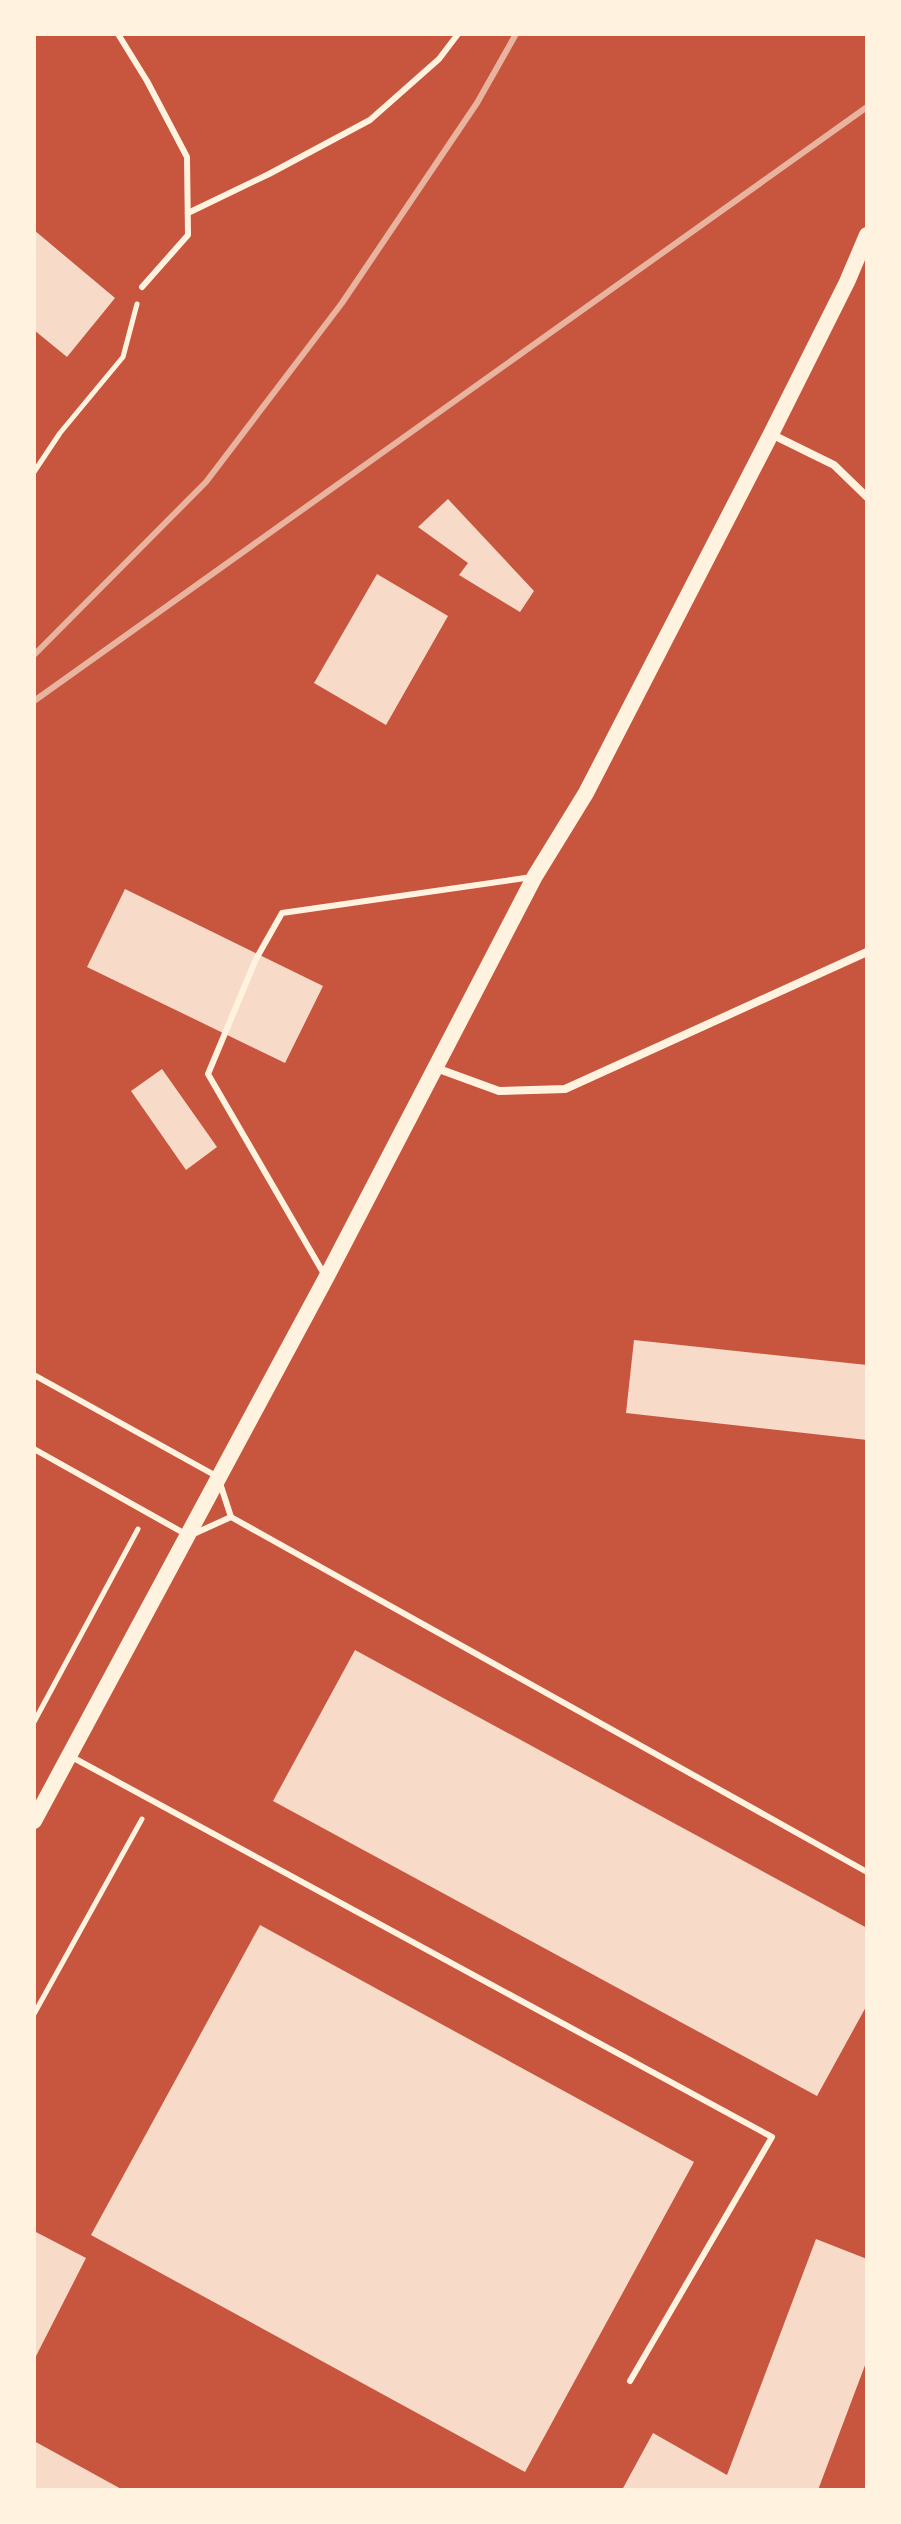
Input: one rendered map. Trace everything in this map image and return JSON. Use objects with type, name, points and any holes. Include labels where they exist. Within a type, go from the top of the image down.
[{"type":"main road","points":[[847,282],[867,235]]},
{"type":"main road","points":[[34,1821],[326,1278],[535,876],[586,793],[867,247]]},
{"type":"street","points":[[771,434],[834,465],[867,497]]},
{"type":"street","points":[[436,1068],[499,1091],[565,1089],[867,952]]},
{"type":"lane","points":[[118,34],[187,157],[188,235],[142,287]]},
{"type":"lane","points":[[188,213],[370,120],[439,59],[458,34]]},
{"type":"lane","points":[[326,1278],[208,1074],[256,959],[282,913],[535,876]]},
{"type":"lane","points":[[34,1375],[218,1477],[231,1517],[867,1872]]},
{"type":"lane","points":[[34,1449],[189,1536],[231,1517]]},
{"type":"lane","points":[[68,1755],[772,2137],[630,2381]]},
{"type":"path","points":[[34,472],[60,433],[123,357],[142,287]]},
{"type":"path","points":[[34,1722],[147,1514]]},
{"type":"path","points":[[34,2014],[152,1801]]},
{"type":"building","points":[[34,230],[115,298],[67,357],[34,330]]},
{"type":"building","points":[[448,499],[534,591],[520,612],[459,575],[468,563],[418,527]]},
{"type":"building","points":[[377,574],[448,616],[386,725],[314,683]]},
{"type":"building","points":[[125,889],[323,986],[285,1063],[87,967]]},
{"type":"building","points":[[162,1069],[217,1147],[186,1170],[131,1091]]},
{"type":"building","points":[[634,1340],[867,1365],[867,1440],[626,1413]]},
{"type":"building","points":[[355,1650],[867,1928],[867,2005],[817,2096],[273,1801]]},
{"type":"building","points":[[260,1925],[694,2162],[525,2472],[91,2235]]},
{"type":"building","points":[[34,2231],[86,2258],[34,2360]]},
{"type":"building","points":[[816,2239],[867,2259],[867,2360],[818,2490],[622,2490],[653,2433],[727,2475]]},
{"type":"building","points":[[34,2441],[123,2490],[34,2490]]},
{"type":"railway","points":[[34,655],[206,482],[342,303],[477,103],[516,34]]},
{"type":"railway","points":[[34,701],[867,107]]}]
